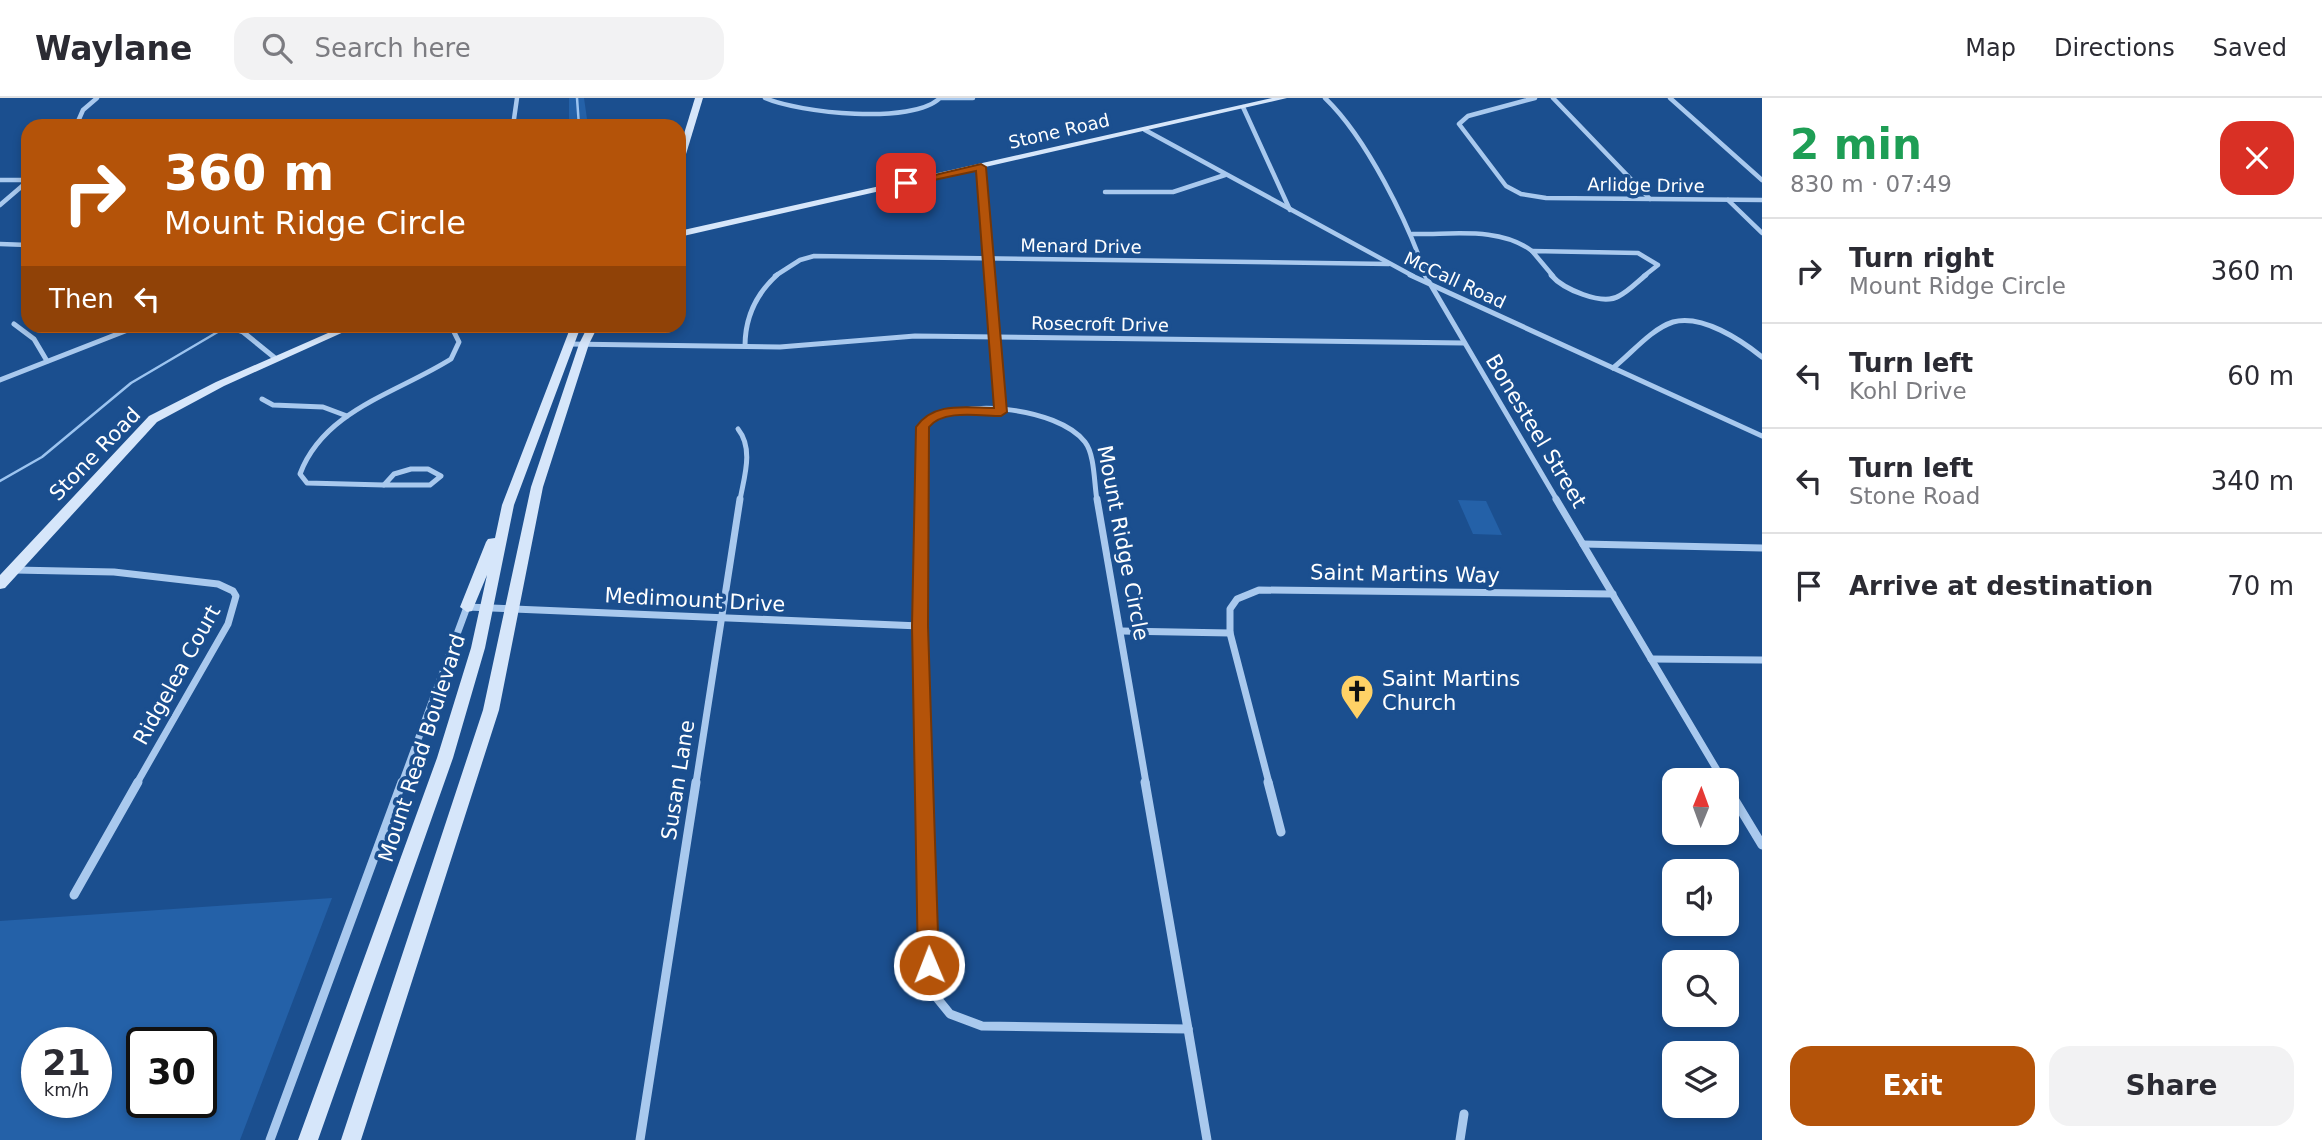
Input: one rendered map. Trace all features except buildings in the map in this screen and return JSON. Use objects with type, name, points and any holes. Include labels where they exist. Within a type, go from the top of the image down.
[{"type":"main road","points":[[686,141],[699,98]]},
{"type":"main road","name":"Stone Road","points":[[686,232],[1145,130],[1243,107],[1254,101],[1283,98]]},
{"type":"main road","points":[[686,226],[714,226]]},
{"type":"main road","name":"Stone Road","points":[[0,584],[144,426],[177,405],[275,358],[335,333]]},
{"type":"main road","name":"Mount Read Boulevard","points":[[351,1140],[491,710],[537,486],[576,344],[576,333]]},
{"type":"main road","name":"Mount Read Boulevard","points":[[308,1140],[445,758],[478,648],[508,505],[576,344],[586,333]]},
{"type":"main road","points":[[467,607],[508,505]]},
{"type":"street","points":[[79,119],[83,110],[97,98]]},
{"type":"street","points":[[514,119],[517,98]]},
{"type":"street","points":[[765,98],[778,106],[803,110],[915,111],[932,106],[941,98],[973,98]]},
{"type":"street","name":"Bonesteel Street","points":[[1325,98],[1343,115],[1412,234],[1429,285],[1716,768]]},
{"type":"street","name":"Arlidge Drive","points":[[1535,98],[1468,116],[1460,124],[1506,186],[1530,196],[1762,200]]},
{"type":"street","points":[[1553,98],[1650,199]]},
{"type":"street","points":[[1670,98],[1762,180]]},
{"type":"street","points":[[1243,107],[1290,211]]},
{"type":"street","name":"McCall Road","points":[[1145,130],[1429,285],[1762,436]]},
{"type":"street","points":[[981,167],[1001,412]]},
{"type":"street","points":[[1105,192],[1173,192],[1225,175]]},
{"type":"street","points":[[0,180],[21,181]]},
{"type":"street","points":[[0,205],[21,187]]},
{"type":"street","points":[[1728,200],[1762,233]]},
{"type":"street","points":[[1412,234],[1499,236],[1522,243],[1555,279],[1576,291],[1602,299],[1617,298],[1658,265],[1651,258],[1639,253],[1532,251]]},
{"type":"street","points":[[0,244],[21,245]]},
{"type":"street","name":"Menard Drive","points":[[745,346],[744,329],[749,312],[781,270],[794,260],[814,256],[1389,264]]},
{"type":"street","points":[[1613,368],[1668,325],[1680,320],[1712,328],[1741,341],[1762,357]]},
{"type":"street","points":[[14,324],[21,329]]},
{"type":"street","points":[[26,333],[34,339],[47,361]]},
{"type":"street","points":[[0,380],[122,333]]},
{"type":"street","points":[[244,333],[275,358]]},
{"type":"street","points":[[384,485],[388,477],[402,470],[433,471],[441,476],[430,485],[384,485],[314,485],[302,479],[301,469],[310,453],[347,416],[451,359],[458,350],[460,339],[456,333]]},
{"type":"street","name":"Rosecroft Drive","points":[[576,344],[789,347],[886,336],[1464,343]]},
{"type":"street","points":[[262,398],[273,405],[323,407],[347,416]]},
{"type":"street","name":"Mount Ridge Circle","points":[[1189,1029],[982,1026],[968,1024],[941,1007],[934,995],[929,965],[920,626],[923,427],[930,417],[944,412],[1001,412],[1050,417],[1071,428],[1088,447],[1121,631],[1189,1029],[1207,1140]]},
{"type":"street","name":"Susan Lane","points":[[639,1140],[747,454],[745,438],[738,429]]},
{"type":"street","points":[[1583,544],[1762,548]]},
{"type":"street","name":"Ridgelea Court","points":[[13,570],[114,572],[218,584],[233,591],[236,596],[228,624],[74,895]]},
{"type":"street","name":"Saint Martins Way","points":[[1281,832],[1230,633],[1228,614],[1233,602],[1243,594],[1259,590],[1613,594]]},
{"type":"street","name":"Medimount Drive","points":[[467,607],[920,626]]},
{"type":"street","name":"Mount Read Boulevard","points":[[270,1140],[467,607]]},
{"type":"street","points":[[1121,631],[1230,633]]},
{"type":"street","points":[[1651,659],[1761,660]]},
{"type":"street","points":[[1740,808],[1762,844]]},
{"type":"street","points":[[1460,1140],[1464,1114]]},
{"type":"shaded area","points":[[569,98],[584,98],[587,119],[569,119]]},
{"type":"shaded area","points":[[1458,500],[1486,501],[1502,535],[1473,534]]},
{"type":"shaded area","points":[[332,898],[240,1140],[0,1140],[0,921]]},
{"type":"waterway","points":[[577,98],[578,119]]},
{"type":"waterway","points":[[0,481],[42,457],[131,383],[216,333]]},
{"type":"place","name":"Saint Martins Church","points":[[1357,721]]},
{"type":"route","points":[[906,183],[981,167],[1001,412],[944,412],[930,417],[923,427],[920,626],[929,965]]}]
